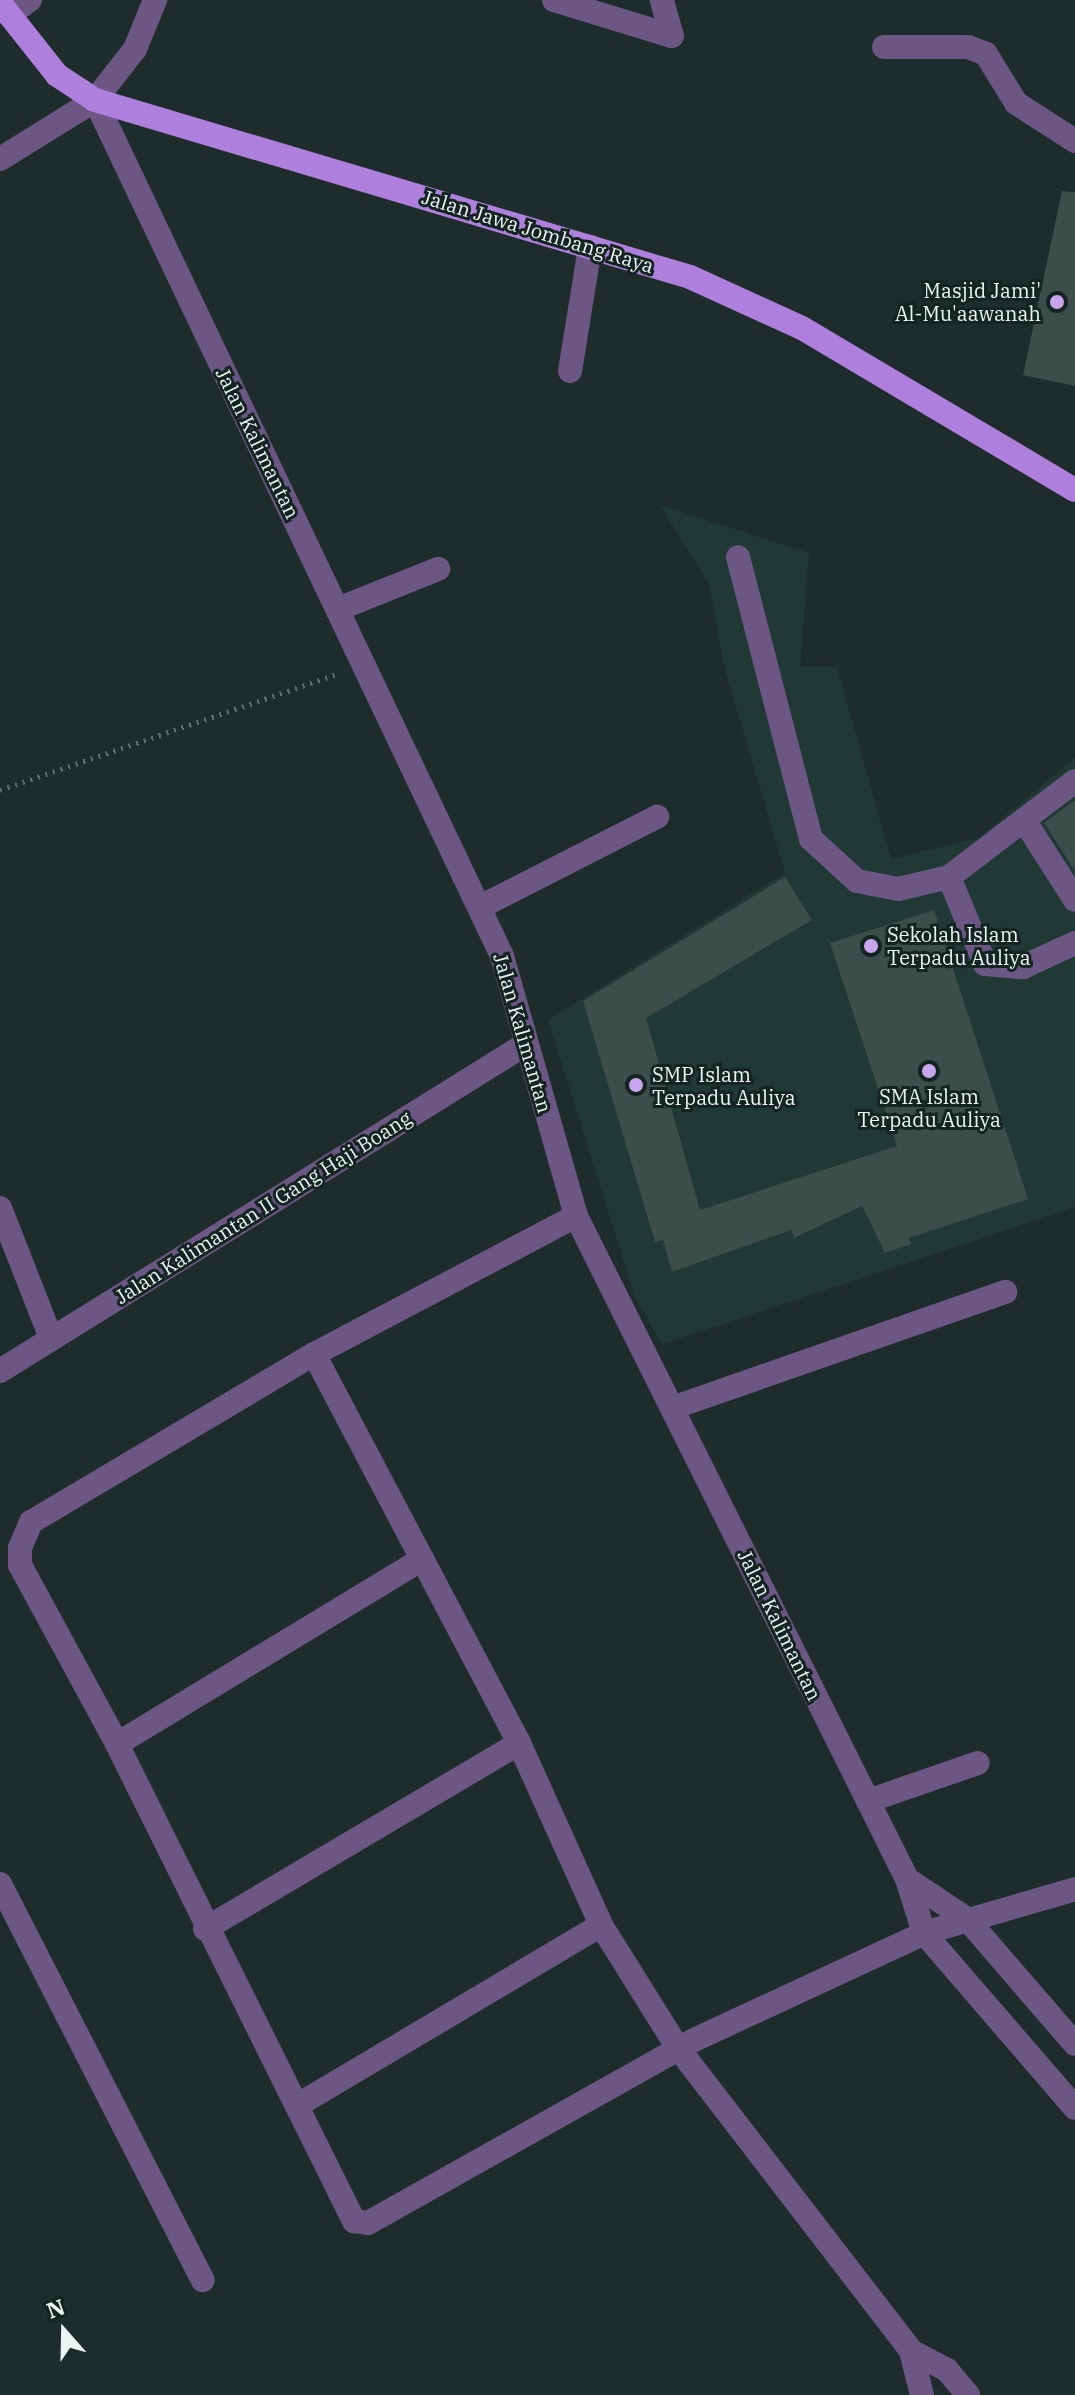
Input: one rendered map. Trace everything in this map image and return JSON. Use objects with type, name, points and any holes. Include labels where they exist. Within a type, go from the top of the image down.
[{"type":"main road","name":"Jalan Jawa Jombang Raya","points":[[4,9],[57,75],[95,100],[690,277],[802,328],[1075,490]]},
{"type":"street","points":[[4,9],[30,0]]},
{"type":"street","points":[[0,159],[95,100],[135,49],[155,0]]},
{"type":"street","points":[[554,0],[672,36],[662,0]]},
{"type":"street","points":[[884,47],[968,47],[986,54],[1016,103],[1075,141]]},
{"type":"street","name":"Jalan Kalimantan","points":[[95,100],[502,956],[576,1216],[907,1879],[924,1933],[1075,2108]]},
{"type":"street","points":[[570,371],[590,247]]},
{"type":"street","points":[[738,557],[811,839],[857,881],[880,889],[949,877],[1026,823],[1075,781]]},
{"type":"street","points":[[338,609],[438,569]]},
{"type":"street","points":[[480,907],[657,817]]},
{"type":"street","points":[[1026,823],[1075,900]]},
{"type":"street","points":[[949,877],[985,964],[1023,967],[1075,943]]},
{"type":"street","name":"Jalan Kalimantan II Gang Haji Boang","points":[[0,1371],[526,1044]]},
{"type":"street","points":[[0,1208],[51,1338]]},
{"type":"street","points":[[576,1216],[314,1354],[31,1522],[20,1548],[20,1565],[117,1744],[205,1929],[298,2105],[354,2221],[368,2223],[678,2048],[924,1933],[1075,1889]]},
{"type":"street","points":[[672,1408],[1005,1292]]},
{"type":"street","points":[[314,1354],[519,1743],[601,1925],[678,2048],[911,2351],[922,2395]]},
{"type":"street","points":[[117,1744],[422,1559]]},
{"type":"street","points":[[205,1929],[519,1743]]},
{"type":"street","points":[[868,1801],[978,1763]]},
{"type":"street","name":"Jalan Kalimantan","points":[[907,1879],[967,1919],[1075,2044]]},
{"type":"street","points":[[0,1884],[203,2280]]},
{"type":"street","points":[[298,2105],[601,1925]]},
{"type":"street","points":[[911,2351],[947,2370],[968,2395]]},
{"type":"path","points":[[0,790],[364,665]]},
{"type":"shaded area","name":"Sekolah Islam Terpadu Auliya","points":[[660,505],[809,553],[800,667],[837,667],[891,859],[978,838],[1075,758],[1075,1207],[662,1344],[635,1297],[548,1020],[785,873],[724,666],[709,584]]},
{"type":"building","name":"Masjid Jami' Al-Mu'aawanah","points":[[1062,191],[1075,192],[1075,386],[1023,375]]},
{"type":"building","points":[[1075,800],[1075,871],[1044,823]]},
{"type":"building","points":[[785,877],[812,920],[646,1018],[700,1210],[897,1146],[830,943],[934,910],[1028,1199],[909,1238],[911,1244],[885,1253],[862,1206],[794,1238],[791,1230],[672,1272],[663,1240],[655,1242],[583,1001]]},
{"type":"place","name":"Masjid Jami' Al-Mu'aawanah","points":[[1057,302]]},
{"type":"place","name":"Sekolah Islam Terpadu Auliya","points":[[871,946]]},
{"type":"place","name":"SMA Islam Terpadu Auliya","points":[[929,1071]]},
{"type":"place","name":"SMP Islam Terpadu Auliya","points":[[636,1085]]}]
